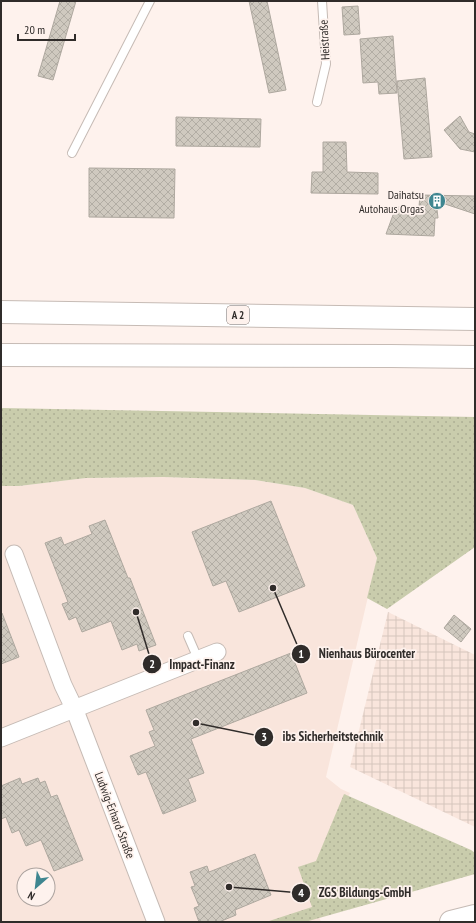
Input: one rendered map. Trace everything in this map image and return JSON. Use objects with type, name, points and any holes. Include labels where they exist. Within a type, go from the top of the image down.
[{"type":"main road","name":"A 2","points":[[1,312],[475,319]]},
{"type":"main road","points":[[1,355],[475,357]]},
{"type":"main road","points":[[451,922],[475,916]]},
{"type":"street","name":"Ludwig-Erhard-Straße","points":[[14,554],[60,678],[74,708],[156,922]]},
{"type":"street","points":[[1,738],[217,652]]},
{"type":"lane","points":[[72,153],[150,1]]},
{"type":"lane","name":"Heistraße","points":[[317,102],[326,64],[322,1]]},
{"type":"lane","points":[[188,636],[198,659]]},
{"type":"shaded area","points":[[163,477],[255,480],[305,488],[353,505],[377,558],[326,777],[341,789],[350,793],[319,866],[304,872],[321,922],[1,922],[1,486],[19,486],[86,478]]},
{"type":"shaded area","points":[[388,612],[475,655],[475,827],[350,767]]},
{"type":"green space","points":[[1,408],[475,417],[475,547],[387,609],[367,598],[377,558],[353,505],[305,488],[255,480],[163,477],[86,478],[19,486],[1,486]]},
{"type":"green space","points":[[344,794],[471,850],[475,853],[475,874],[305,922],[266,922],[312,907],[298,867],[316,861]]},
{"type":"building","points":[[60,1],[76,1],[53,80],[38,76]]},
{"type":"building","points":[[249,1],[267,1],[286,90],[269,93]]},
{"type":"building","points":[[358,6],[360,34],[344,35],[342,7]]},
{"type":"building","points":[[393,36],[397,93],[379,94],[378,82],[363,83],[360,39]]},
{"type":"building","points":[[425,78],[432,157],[404,159],[397,81]]},
{"type":"building","points":[[460,116],[469,132],[475,134],[475,152],[460,149],[444,130]]},
{"type":"building","points":[[176,117],[261,119],[260,147],[176,146]]},
{"type":"building","points":[[323,142],[346,142],[347,172],[378,173],[378,194],[311,193],[312,172],[323,172]]},
{"type":"building","points":[[89,168],[175,169],[174,218],[89,217]]},
{"type":"building","points":[[420,195],[475,196],[475,214],[436,201],[438,218],[435,218],[434,236],[386,234],[396,207],[419,207]]},
{"type":"building","points":[[271,501],[305,586],[239,612],[226,581],[213,586],[192,532]]},
{"type":"building","points":[[105,520],[128,578],[130,578],[156,645],[139,651],[137,644],[122,650],[111,621],[82,632],[76,617],[69,620],[62,604],[68,602],[45,543],[61,537],[64,545],[92,534],[89,526]]},
{"type":"building","points":[[1,613],[19,657],[1,664]]},
{"type":"building","points":[[454,615],[471,629],[461,642],[444,628]]},
{"type":"building","points":[[291,653],[307,693],[191,739],[204,773],[188,779],[196,801],[163,814],[146,772],[138,775],[130,756],[155,746],[149,732],[154,730],[146,710]]},
{"type":"building","points":[[20,778],[22,784],[38,778],[40,783],[45,781],[51,797],[57,795],[83,860],[56,870],[56,867],[52,867],[41,840],[26,846],[19,830],[12,833],[6,817],[1,819],[1,786]]},
{"type":"building","points":[[255,854],[271,895],[235,910],[236,915],[219,922],[199,922],[194,908],[199,906],[191,887],[195,886],[190,872],[207,866],[209,872]]},
{"type":"place","name":"Daihatsu Autohaus Orgas","points":[[437,201]]},
{"type":"place","name":"Nienhaus Bürocenter","points":[[273,588]]},
{"type":"place","name":"Impact-Finanz","points":[[136,612]]},
{"type":"place","name":"ibs Sicherheitstechnik","points":[[196,723]]},
{"type":"place","name":"ZGS Bildungs-GmbH","points":[[229,887]]}]
